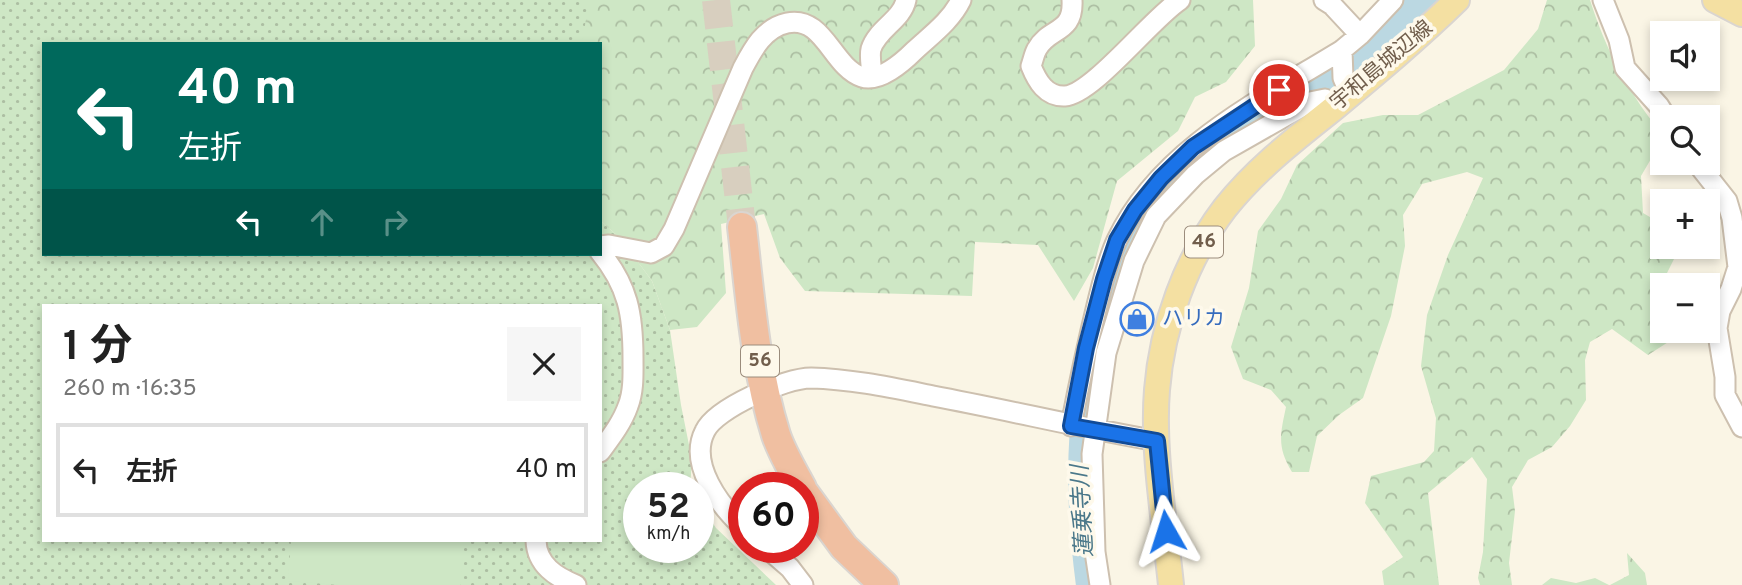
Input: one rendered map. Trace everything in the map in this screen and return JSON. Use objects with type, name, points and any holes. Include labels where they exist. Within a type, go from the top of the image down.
[{"type":"highway","name":"56","points":[[743,227],[753,319],[765,392],[777,438],[794,472]]},
{"type":"highway","name":"56","points":[[819,512],[844,547],[884,585]]},
{"type":"main road","name":"宇和島城辺線","points":[[1171,585],[1157,441],[1157,389],[1175,301],[1194,258],[1225,209],[1264,164],[1418,38],[1457,0]]},
{"type":"main road","points":[[1715,0],[1742,14]]},
{"type":"street","points":[[872,77],[871,50],[881,33],[904,8],[906,0]]},
{"type":"street","points":[[602,246],[651,253],[664,246],[674,229],[743,68],[755,45],[777,25],[795,21],[813,27],[845,65],[863,78],[872,77],[889,72],[907,58],[948,19],[961,0]]},
{"type":"street","points":[[1072,0],[1073,9],[1068,24],[1037,47],[1031,66],[1036,80],[1048,92],[1064,96],[1075,92],[1105,71],[1166,10],[1180,0]]},
{"type":"street","points":[[1324,0],[1360,35]]},
{"type":"street","points":[[1071,426],[1086,348],[1104,279],[1117,240],[1135,210],[1161,178],[1193,147],[1232,119],[1342,50],[1393,0]]},
{"type":"street","points":[[1603,0],[1619,40],[1625,68],[1658,105]]},
{"type":"street","points":[[1100,585],[1095,552],[1092,454],[1105,353],[1134,261],[1156,216],[1195,175],[1224,150],[1310,102],[1325,99],[1342,101],[1342,50]]},
{"type":"street","points":[[1706,175],[1727,201],[1732,218],[1738,267],[1736,291],[1720,311],[1717,328],[1725,377],[1725,395],[1742,427]]},
{"type":"street","points":[[602,254],[615,270],[629,301],[633,326],[633,379],[629,404],[619,427],[602,449]]},
{"type":"street","points":[[728,510],[715,495],[701,466],[699,443],[708,423],[729,407],[783,384],[809,378],[850,382],[994,408],[1071,426],[1157,441]]},
{"type":"street","points":[[536,542],[544,566],[568,582]]},
{"type":"street","points":[[784,563],[803,585]]},
{"type":"green space","points":[[0,0],[589,0],[582,42],[42,42],[42,256],[602,256],[602,222],[622,240],[652,281],[670,330],[692,460],[691,472],[623,472],[623,563],[714,563],[714,525],[728,539],[728,563],[753,563],[776,585],[0,585]]},
{"type":"green space","points":[[355,0],[1253,0],[1255,46],[1226,82],[1195,97],[1178,131],[1117,181],[1093,268],[1074,301],[1038,245],[975,242],[972,296],[805,291],[780,258],[764,214],[721,224],[726,293],[697,327],[670,330],[652,281],[622,240],[602,222],[602,42],[354,42]]},
{"type":"green space","points":[[1547,0],[1590,0],[1618,68],[1650,118],[1650,161],[1641,176],[1643,213],[1650,217],[1650,259],[1674,259],[1667,273],[1650,273],[1650,343],[1667,343],[1648,355],[1612,329],[1590,342],[1585,360],[1586,400],[1570,426],[1552,447],[1528,460],[1512,487],[1515,511],[1509,563],[1512,585],[1480,585],[1478,578],[1483,552],[1487,479],[1472,457],[1428,493],[1439,585],[1384,585],[1382,571],[1403,557],[1365,503],[1371,476],[1424,462],[1434,451],[1436,418],[1421,366],[1427,315],[1448,255],[1483,178],[1467,172],[1422,184],[1403,215],[1405,246],[1391,316],[1363,398],[1339,415],[1317,436],[1309,472],[1292,472],[1284,455],[1281,433],[1286,407],[1271,390],[1243,379],[1231,347],[1249,288],[1258,231],[1281,199],[1297,165],[1343,123],[1383,115],[1418,115],[1504,70],[1538,29]]},
{"type":"green space","points":[[291,542],[464,542],[460,585],[338,585],[288,581]]},
{"type":"green space","points":[[1627,553],[1645,573],[1647,585],[1610,585],[1629,575]]},
{"type":"green space","points":[[1551,578],[1576,583],[1595,578],[1609,585],[1542,585]]},
{"type":"waterway","name":"蓮乗寺川","points":[[1090,585],[1082,473],[1087,402],[1101,330],[1124,254],[1140,218],[1186,166],[1202,153],[1344,64],[1425,0]]},
{"type":"tunnel","points":[[716,0],[742,227]]},
{"type":"place","name":"ハリカ","points":[[1137,319]]},
{"type":"route","points":[[1166,531],[1157,441],[1071,426],[1086,348],[1117,240],[1135,210],[1161,178],[1193,147],[1279,90]]}]
